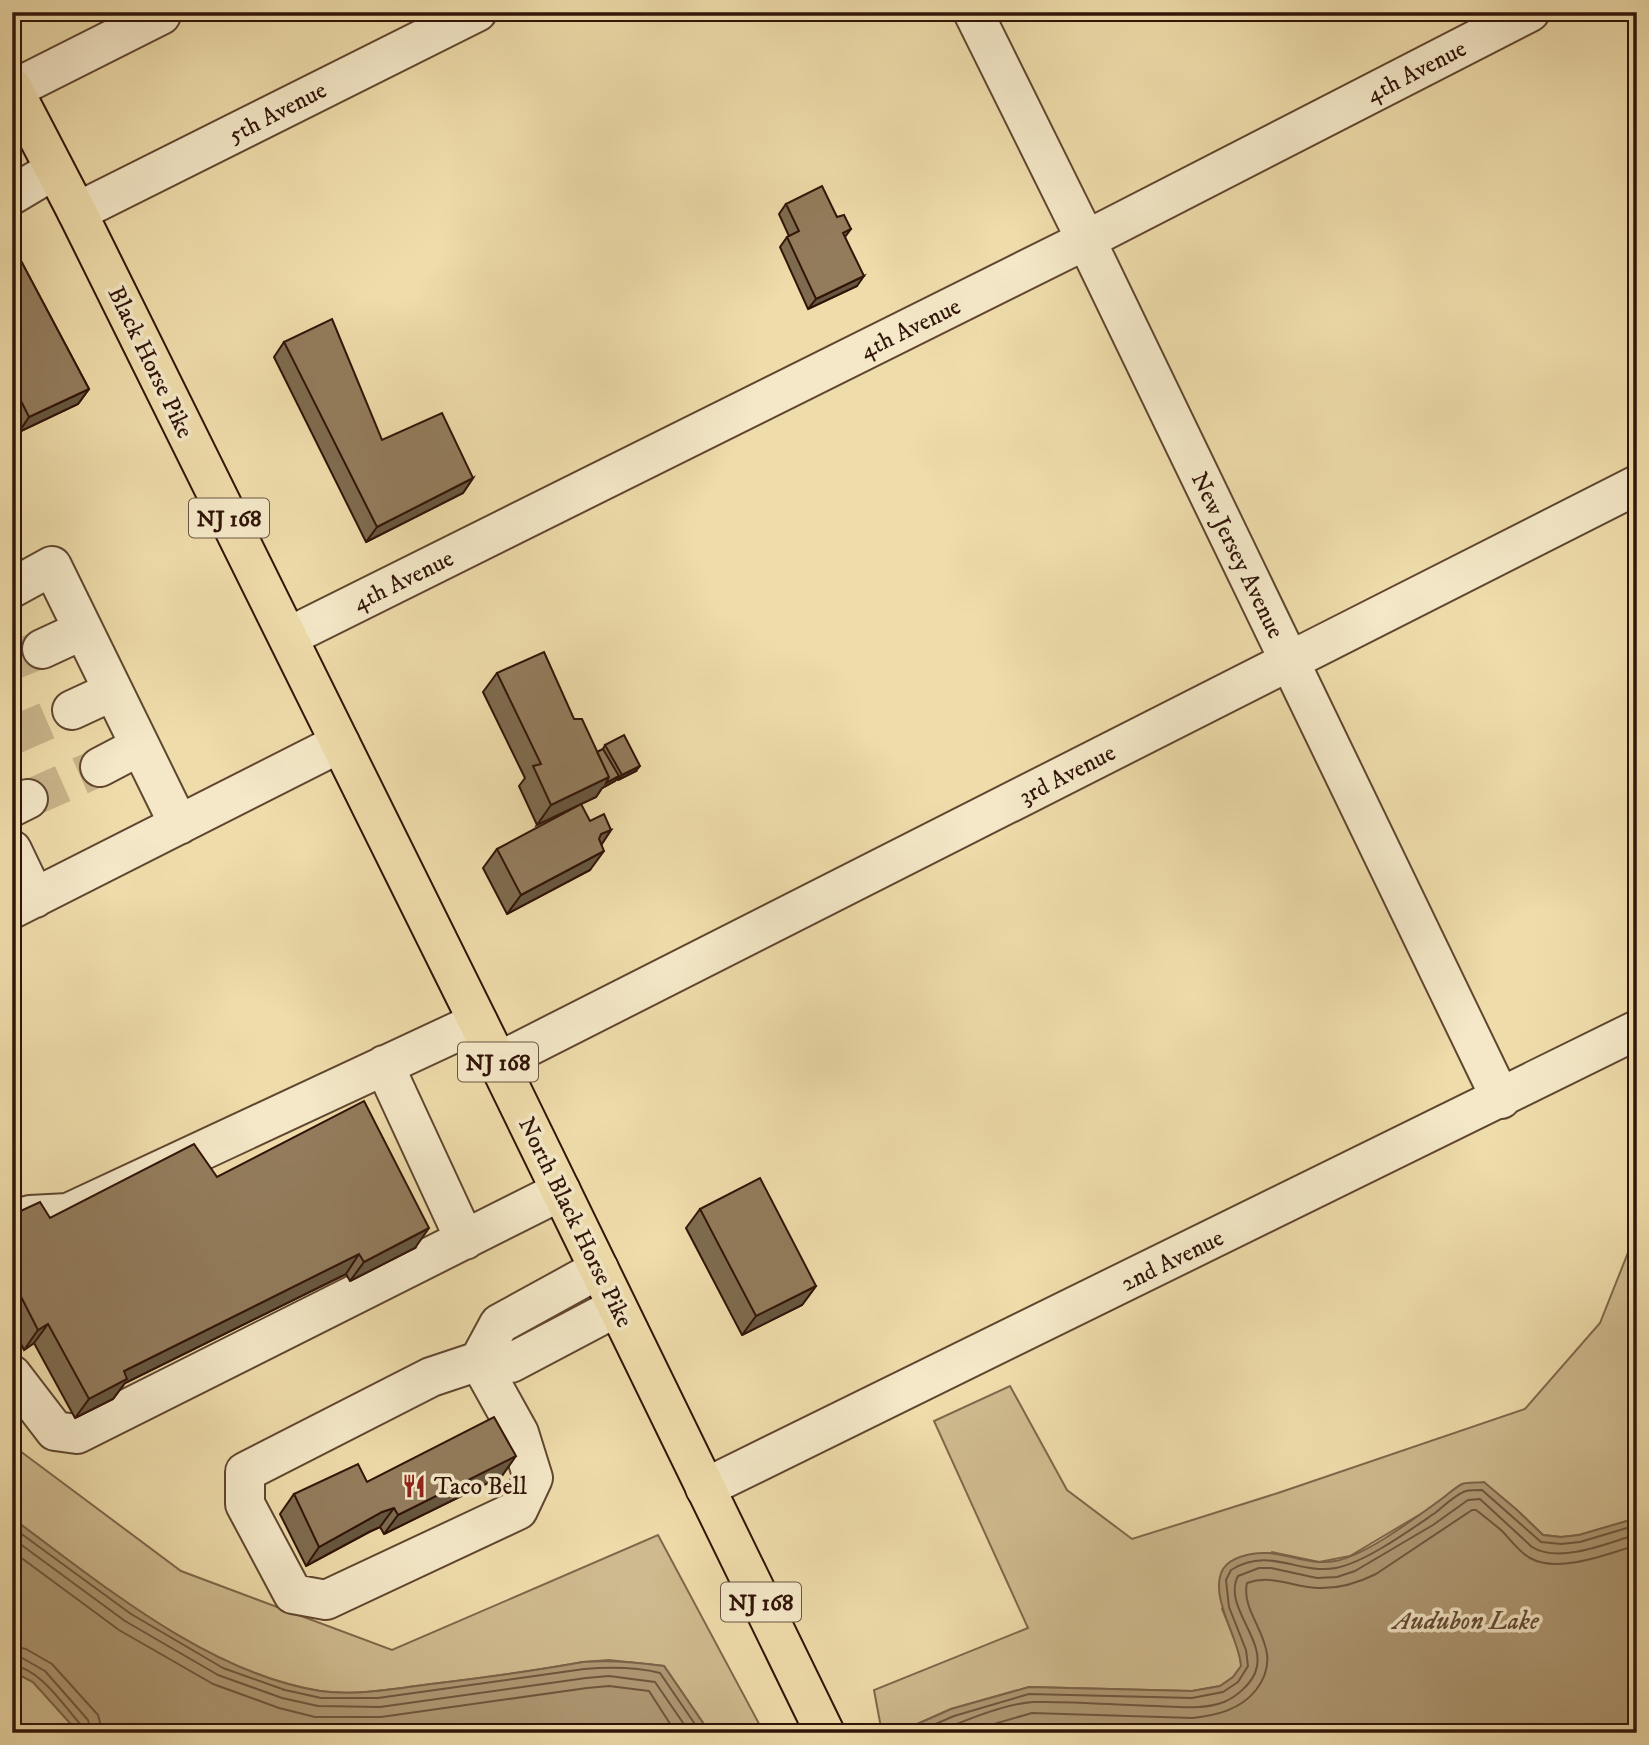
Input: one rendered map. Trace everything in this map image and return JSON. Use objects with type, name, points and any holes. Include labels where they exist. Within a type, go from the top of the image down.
[{"type":"main road","name":"Black Horse Pike","points":[[13,88],[288,637]]},
{"type":"main road","name":"North Black Horse Pike","points":[[288,637],[821,1724]]},
{"type":"street","points":[[13,88],[161,15],[159,12]]},
{"type":"street","name":"5th Avenue","points":[[77,212],[477,12]]},
{"type":"street","name":"New Jersey Avenue","points":[[972,12],[1086,240],[1501,1099]]},
{"type":"street","name":"4th Avenue","points":[[288,637],[1086,240],[1530,12]]},
{"type":"street","points":[[12,195],[54,170]]},
{"type":"street","name":"3rd Avenue","points":[[498,1062],[1637,485]]},
{"type":"street","points":[[12,588],[52,566],[179,825]]},
{"type":"street","points":[[42,649],[83,630]]},
{"type":"street","points":[[72,710],[113,691]]},
{"type":"street","points":[[12,850],[23,904],[340,743]]},
{"type":"street","points":[[100,767],[140,746]]},
{"type":"street","points":[[12,1220],[30,1215],[68,1213],[478,1022]]},
{"type":"street","name":"2nd Avenue","points":[[705,1488],[1637,1030]]},
{"type":"street","points":[[384,1065],[465,1240]]},
{"type":"street","points":[[12,1376],[55,1431],[77,1434],[561,1191]]},
{"type":"street","points":[[479,1361],[499,1324],[598,1269]]},
{"type":"street","points":[[479,1361],[519,1433],[533,1478],[518,1510],[326,1600],[293,1594],[245,1504],[246,1472],[430,1377],[479,1361],[511,1363],[617,1307]]},
{"type":"shaded area","points":[[1637,1230],[1637,1518],[1579,1535],[1543,1535],[1484,1483],[1463,1484],[1424,1512],[1350,1556],[1319,1562],[1272,1552],[1222,1609],[1240,1652],[1241,1666],[1233,1677],[1220,1686],[1192,1691],[1029,1687],[951,1709],[897,1733],[882,1733],[874,1690],[1028,1628],[934,1421],[1010,1386],[1067,1490],[1132,1539],[1278,1493],[1525,1409],[1600,1323]]},
{"type":"shaded area","points":[[12,1445],[181,1571],[392,1650],[658,1535],[764,1733],[710,1733],[664,1666],[609,1660],[583,1662],[390,1690],[347,1693],[320,1691],[278,1681],[237,1666],[157,1623],[12,1518]]},
{"type":"shaded area","points":[[12,1671],[33,1682],[79,1733],[12,1733]]},
{"type":"water","name":"Audubon Lake","points":[[1484,1482],[1543,1535],[1579,1535],[1637,1518],[1637,1733],[897,1733],[951,1709],[1029,1687],[1192,1691],[1220,1686],[1233,1677],[1241,1666],[1219,1591],[1219,1580],[1223,1569],[1229,1563],[1240,1557],[1266,1553],[1323,1562],[1347,1558],[1387,1537],[1462,1484]]},
{"type":"water","points":[[12,1518],[157,1623],[237,1666],[278,1681],[320,1691],[361,1692],[488,1677],[583,1662],[614,1661],[664,1666],[710,1733],[79,1733],[33,1682],[12,1671]]},
{"type":"building","points":[[822,186],[837,217],[844,215],[851,229],[843,233],[864,276],[816,299],[787,237],[799,231],[786,204]]},
{"type":"building","points":[[12,244],[89,389],[29,417],[12,383]]},
{"type":"building","points":[[332,319],[382,440],[442,413],[473,478],[377,527],[284,342]]},
{"type":"building","points":[[544,652],[574,719],[582,719],[609,777],[551,805],[533,766],[541,764],[497,673]]},
{"type":"building","points":[[624,735],[640,766],[622,775],[605,745]]},
{"type":"building","points":[[603,749],[619,776],[606,783],[609,777],[597,752]]},
{"type":"building","points":[[581,804],[590,821],[604,814],[611,830],[601,834],[599,839],[604,851],[521,895],[497,849]]},
{"type":"building","points":[[364,1101],[429,1228],[364,1262],[359,1254],[124,1371],[127,1379],[89,1399],[48,1324],[38,1330],[12,1279],[12,1215],[40,1202],[50,1218],[194,1144],[217,1177]]},
{"type":"building","points":[[760,1178],[816,1286],[756,1316],[700,1209]]},
{"type":"building","points":[[494,1417],[516,1456],[398,1515],[394,1508],[382,1512],[319,1547],[294,1494],[358,1464],[367,1482]]},
{"type":"tunnel","points":[[12,661],[42,649]]},
{"type":"tunnel","points":[[12,736],[72,710]]},
{"type":"tunnel","points":[[28,799],[100,767]]},
{"type":"place","name":"Taco Bell","points":[[414,1486]]}]
